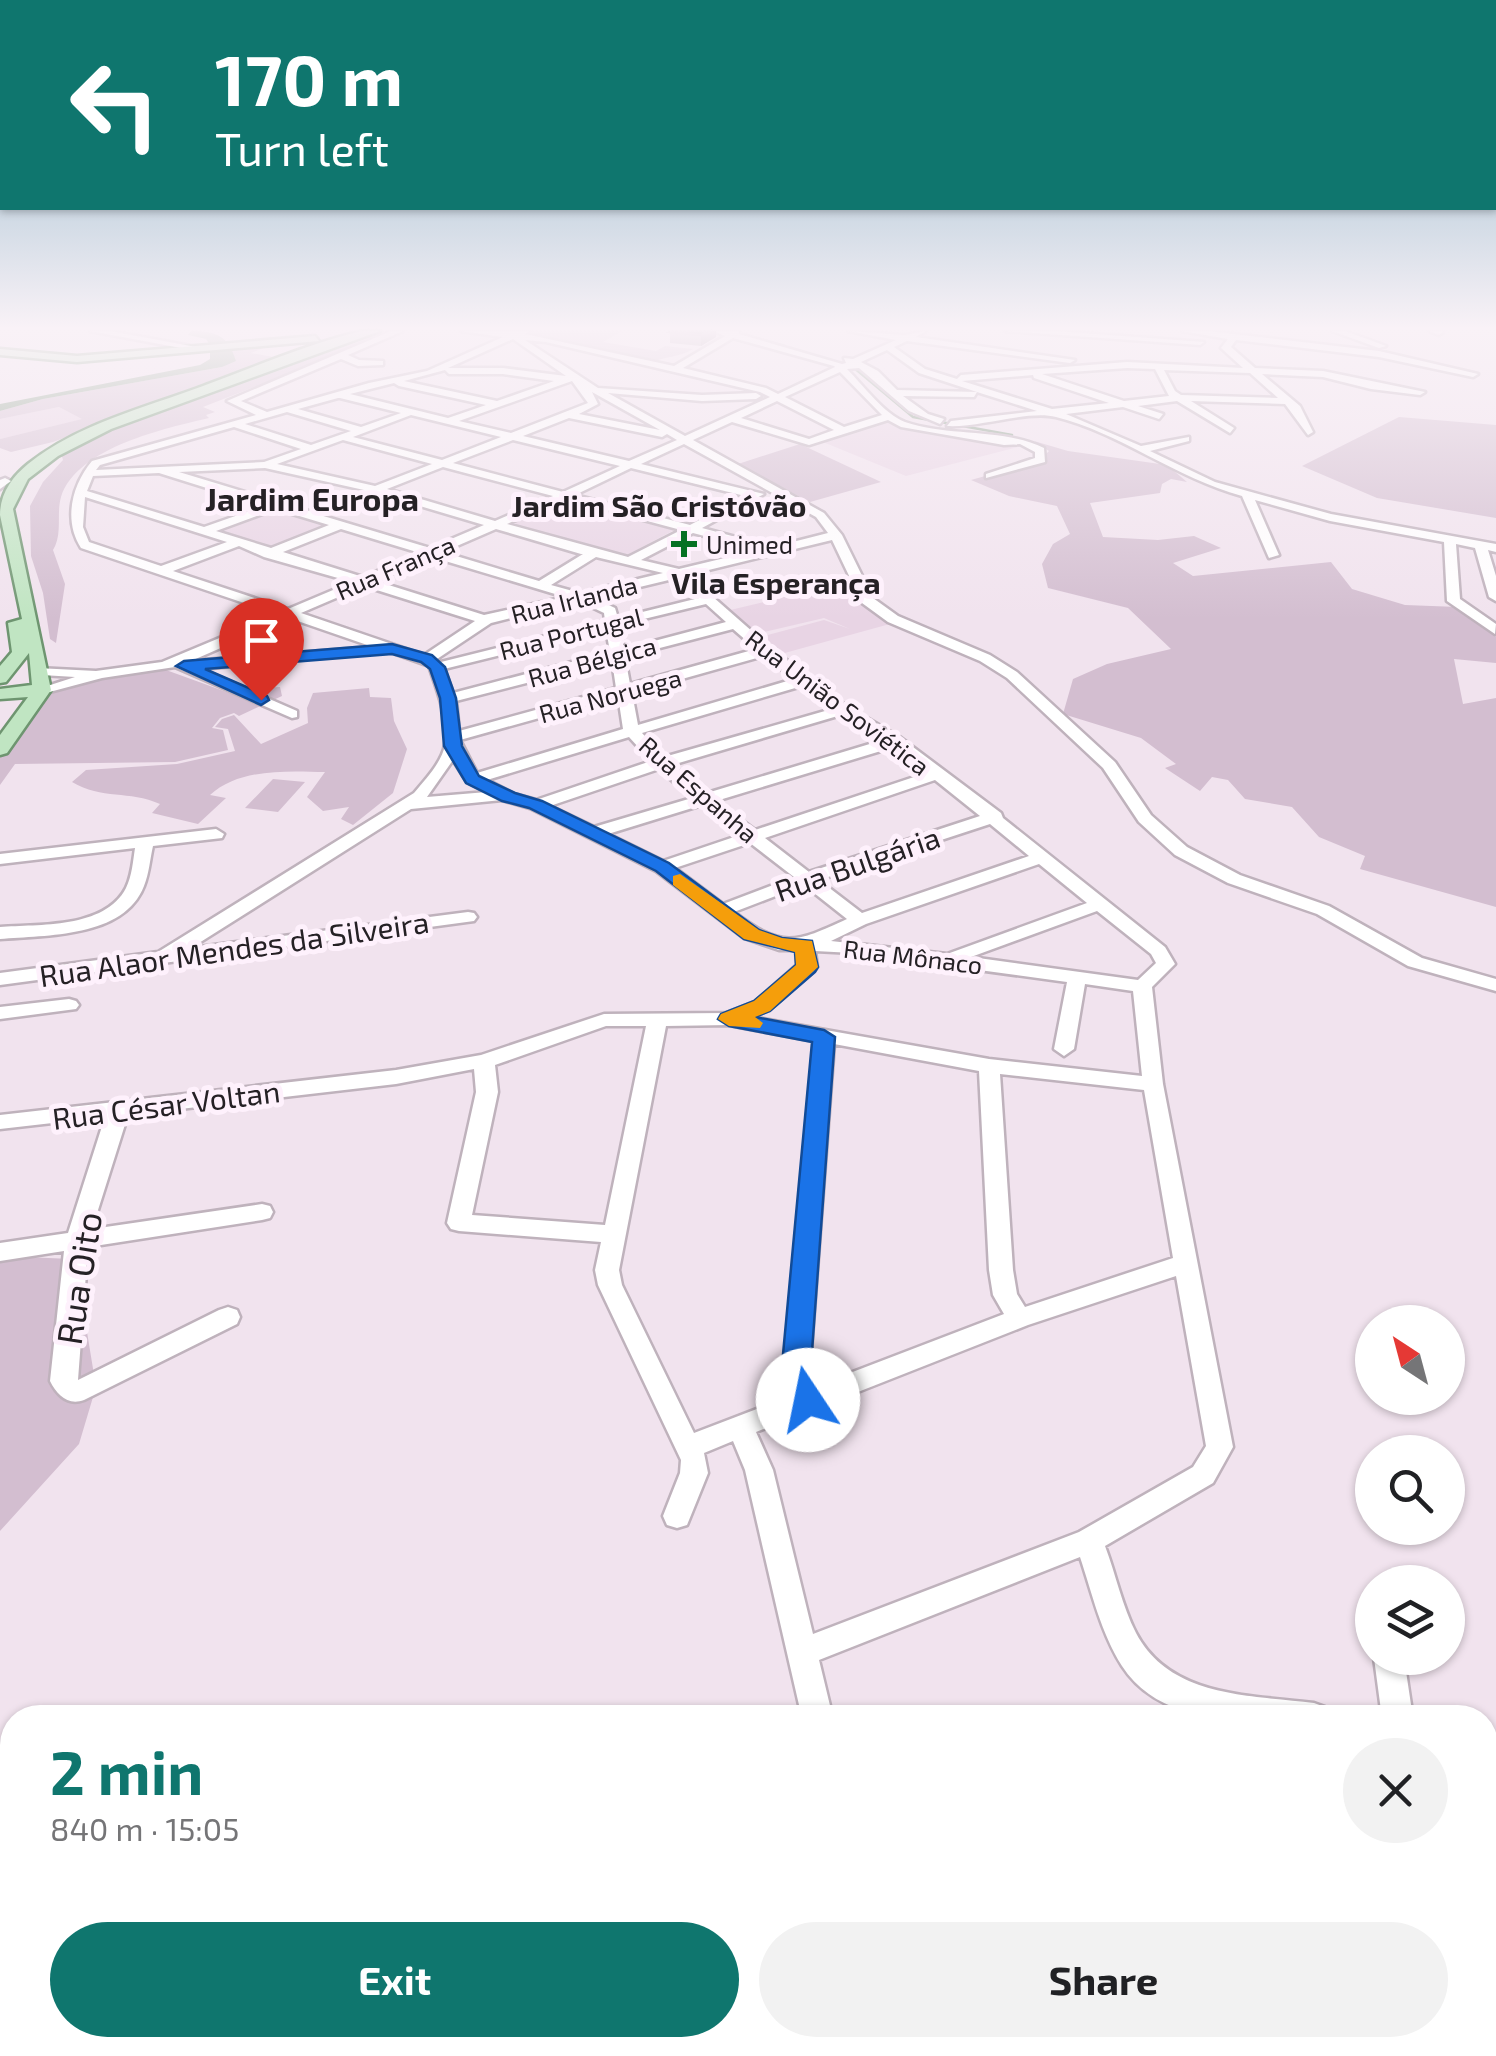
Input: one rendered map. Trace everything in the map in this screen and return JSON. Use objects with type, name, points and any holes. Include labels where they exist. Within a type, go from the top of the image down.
[{"type":"main road","points":[[0,497],[2,484],[56,445],[102,427]]},
{"type":"main road","points":[[0,749],[42,681],[6,509],[10,489],[51,454],[106,427]]},
{"type":"main road","points":[[0,550],[21,647],[1,683]]},
{"type":"main road","points":[[1,683],[42,681]]},
{"type":"street","points":[[92,468],[226,427]]},
{"type":"street","points":[[245,427],[310,448]]},
{"type":"street","points":[[337,427],[445,462],[774,551]]},
{"type":"street","points":[[92,468],[264,465],[374,427]]},
{"type":"street","points":[[356,434],[410,427]]},
{"type":"street","points":[[472,427],[756,494]]},
{"type":"street","points":[[310,515],[539,427]]},
{"type":"street","points":[[626,427],[677,438]]},
{"type":"street","points":[[658,427],[820,515],[836,535],[867,600],[893,618],[985,658],[1012,675],[1109,765],[1145,818],[1182,851],[1234,878],[1323,910],[1416,962],[1496,985]]},
{"type":"street","name":"Rua França","points":[[42,681],[164,666],[567,494],[706,427]]},
{"type":"street","points":[[760,427],[810,442],[860,427]]},
{"type":"street","points":[[836,427],[846,432]]},
{"type":"street","points":[[919,427],[1004,442],[1031,437],[969,427]]},
{"type":"street","points":[[1086,427],[1211,484],[1247,495],[1384,529],[1496,548]]},
{"type":"street","points":[[1225,427],[1230,430]]},
{"type":"street","points":[[1306,427],[1308,432]]},
{"type":"street","points":[[1140,450],[1186,439]]},
{"type":"street","points":[[990,476],[1042,460],[1040,450],[1022,441]]},
{"type":"street","points":[[169,443],[250,466]]},
{"type":"street","points":[[264,465],[374,489],[594,554],[679,573]]},
{"type":"street","points":[[92,468],[75,515],[76,533],[84,545],[432,663],[448,698],[454,742],[472,779],[806,680]]},
{"type":"street","points":[[156,469],[584,596],[610,612],[611,622]]},
{"type":"street","points":[[628,562],[774,488]]},
{"type":"street","points":[[83,493],[234,544],[486,620]]},
{"type":"street","points":[[1247,495],[1272,555]]},
{"type":"street","points":[[204,531],[276,505]]},
{"type":"street","points":[[268,554],[340,526]]},
{"type":"street","name":"Rua Irlanda","points":[[486,620],[836,535]]},
{"type":"street","points":[[1450,540],[1454,601],[1495,630]]},
{"type":"street","points":[[160,571],[234,544]]},
{"type":"street","points":[[1480,545],[1496,597]]},
{"type":"street","points":[[432,663],[486,620],[594,554]]},
{"type":"street","name":"Rua União Soviética","points":[[679,573],[766,651],[843,710],[896,741],[1158,950],[1166,964],[1142,986]]},
{"type":"street","name":"Rua Portugal","points":[[432,663],[705,600]]},
{"type":"street","name":"Rua Espanha","points":[[611,622],[631,730],[661,763],[860,920]]},
{"type":"street","name":"Rua Bélgica","points":[[448,698],[736,624]]},
{"type":"street","points":[[164,666],[392,649]]},
{"type":"street","name":"Rua Noruega","points":[[454,742],[766,651]]},
{"type":"street","points":[[184,666],[292,714]]},
{"type":"street","points":[[536,804],[843,710]]},
{"type":"street","points":[[593,833],[896,741]]},
{"type":"street","points":[[158,960],[408,804],[437,776],[454,742]]},
{"type":"street","points":[[662,867],[936,775]]},
{"type":"street","name":"Rua Mônaco","points":[[472,779],[508,797],[536,804],[662,867],[752,934],[780,944],[853,947],[1142,986]]},
{"type":"street","points":[[408,804],[471,796],[508,797]]},
{"type":"street","name":"Rua Bulgária","points":[[721,911],[807,878],[994,818]]},
{"type":"street","points":[[0,859],[216,834]]},
{"type":"street","points":[[0,933],[65,926],[98,918],[115,909],[133,891],[145,843]]},
{"type":"street","points":[[729,1019],[762,1006],[808,967],[805,946],[860,920],[1042,857]]},
{"type":"street","points":[[947,960],[1100,904]]},
{"type":"street","name":"Rua Alaor Mendes da Silveira","points":[[0,979],[468,916]]},
{"type":"street","points":[[1064,1049],[1078,978]]},
{"type":"street","points":[[801,1653],[1088,1541],[1202,1475],[1220,1446],[1154,1084],[1142,986]]},
{"type":"street","points":[[0,1014],[69,1005]]},
{"type":"street","points":[[729,1019],[988,1066],[1154,1084]]},
{"type":"street","name":"Rua César Voltan","points":[[0,1122],[118,1112],[396,1077],[484,1061],[604,1020],[729,1019]]},
{"type":"street","points":[[657,1022],[607,1259],[610,1284],[689,1448],[694,1473],[677,1516]]},
{"type":"street","points":[[808,1400],[797,1365],[824,1037]]},
{"type":"street","points":[[484,1061],[487,1092],[459,1222],[614,1234]]},
{"type":"street","points":[[988,1066],[1001,1270],[1005,1295],[1019,1318]]},
{"type":"street","name":"Rua Oito","points":[[118,1112],[76,1242],[62,1381],[75,1392],[228,1317]]},
{"type":"street","points":[[0,1252],[262,1212]]},
{"type":"street","points":[[689,1448],[1019,1318],[1187,1263]]},
{"type":"street","points":[[741,1429],[759,1470],[815,1705]]},
{"type":"street","points":[[1088,1541],[1135,1659],[1160,1684],[1191,1698],[1234,1705]]},
{"type":"street","points":[[1392,1675],[1396,1705]]},
{"type":"shaded area","points":[[0,427],[50,427],[0,439]]},
{"type":"shaded area","points":[[49,427],[94,427],[11,452],[0,448],[0,439]]},
{"type":"shaded area","points":[[116,427],[174,427],[125,442],[85,465],[70,480],[61,497],[58,537],[53,550],[65,584],[56,643],[50,639],[43,593],[31,556],[30,506],[43,482],[63,460],[61,453]]},
{"type":"shaded area","points":[[867,427],[901,427],[1022,446],[906,476],[823,442]]},
{"type":"shaded area","points":[[1379,427],[1496,427],[1496,518],[1377,498],[1302,466]]},
{"type":"shaded area","points":[[1034,441],[1068,451],[1167,465],[1187,482],[1171,479],[1162,484],[1160,493],[1090,503],[1103,537],[1158,540],[1194,536],[1221,548],[1173,563],[1193,576],[1331,562],[1352,589],[1405,605],[1458,607],[1496,637],[1496,663],[1454,659],[1463,704],[1496,698],[1496,907],[1360,869],[1365,856],[1319,837],[1292,807],[1245,799],[1228,780],[1212,777],[1200,791],[1165,768],[1176,764],[1141,738],[1063,714],[1073,679],[1107,664],[1171,649],[1128,608],[1048,588],[1042,564],[1053,544],[1070,534],[1057,506],[1009,496],[971,480],[1039,461],[1049,451]]},
{"type":"shaded area","points":[[800,444],[881,482],[810,502],[738,464]]},
{"type":"shaded area","points":[[560,496],[680,527],[621,558],[499,524]]},
{"type":"shaded area","points":[[277,508],[333,526],[268,550],[214,532]]},
{"type":"shaded area","points":[[851,581],[897,622],[781,654],[760,637],[824,620],[850,629],[824,618],[755,634],[726,611]]},
{"type":"shaded area","points":[[166,670],[235,695],[244,693],[243,689],[280,687],[282,696],[239,716],[234,713],[220,718],[212,728],[223,730],[228,750],[175,762],[15,764],[0,785],[0,749],[43,696],[97,677]]},
{"type":"shaded area","points":[[369,688],[370,697],[391,698],[394,721],[407,749],[393,793],[353,825],[341,819],[349,807],[323,811],[307,797],[325,772],[264,773],[235,780],[210,795],[226,798],[198,824],[152,813],[160,804],[149,800],[94,791],[72,782],[86,770],[177,764],[235,751],[228,729],[215,727],[222,719],[234,715],[261,744],[308,723],[307,708],[313,693]]},
{"type":"shaded area","points":[[273,779],[305,782],[278,812],[245,808]]},
{"type":"shaded area","points":[[24,1257],[72,1259],[86,1274],[87,1332],[96,1387],[79,1444],[0,1531],[0,1263]]},
{"type":"waterway","points":[[968,427],[1012,435]]},
{"type":"slow traffic","points":[[680,880],[752,934],[780,944],[805,946],[808,967],[762,1006],[729,1019],[752,1023]]},
{"type":"place","name":"Unimed","points":[[684,544]]},
{"type":"district","name":"Jardim Europa","points":[[312,498]]},
{"type":"district","name":"Jardim São Cristóvão","points":[[659,505]]},
{"type":"district","name":"Vila Esperança","points":[[776,582]]},
{"type":"route","points":[[261,700],[184,666],[392,649],[435,663],[448,698],[453,746],[472,779],[508,797],[536,804],[662,867],[752,934],[780,944],[805,946],[808,967],[762,1006],[729,1019],[824,1037],[797,1365],[808,1400]]}]
